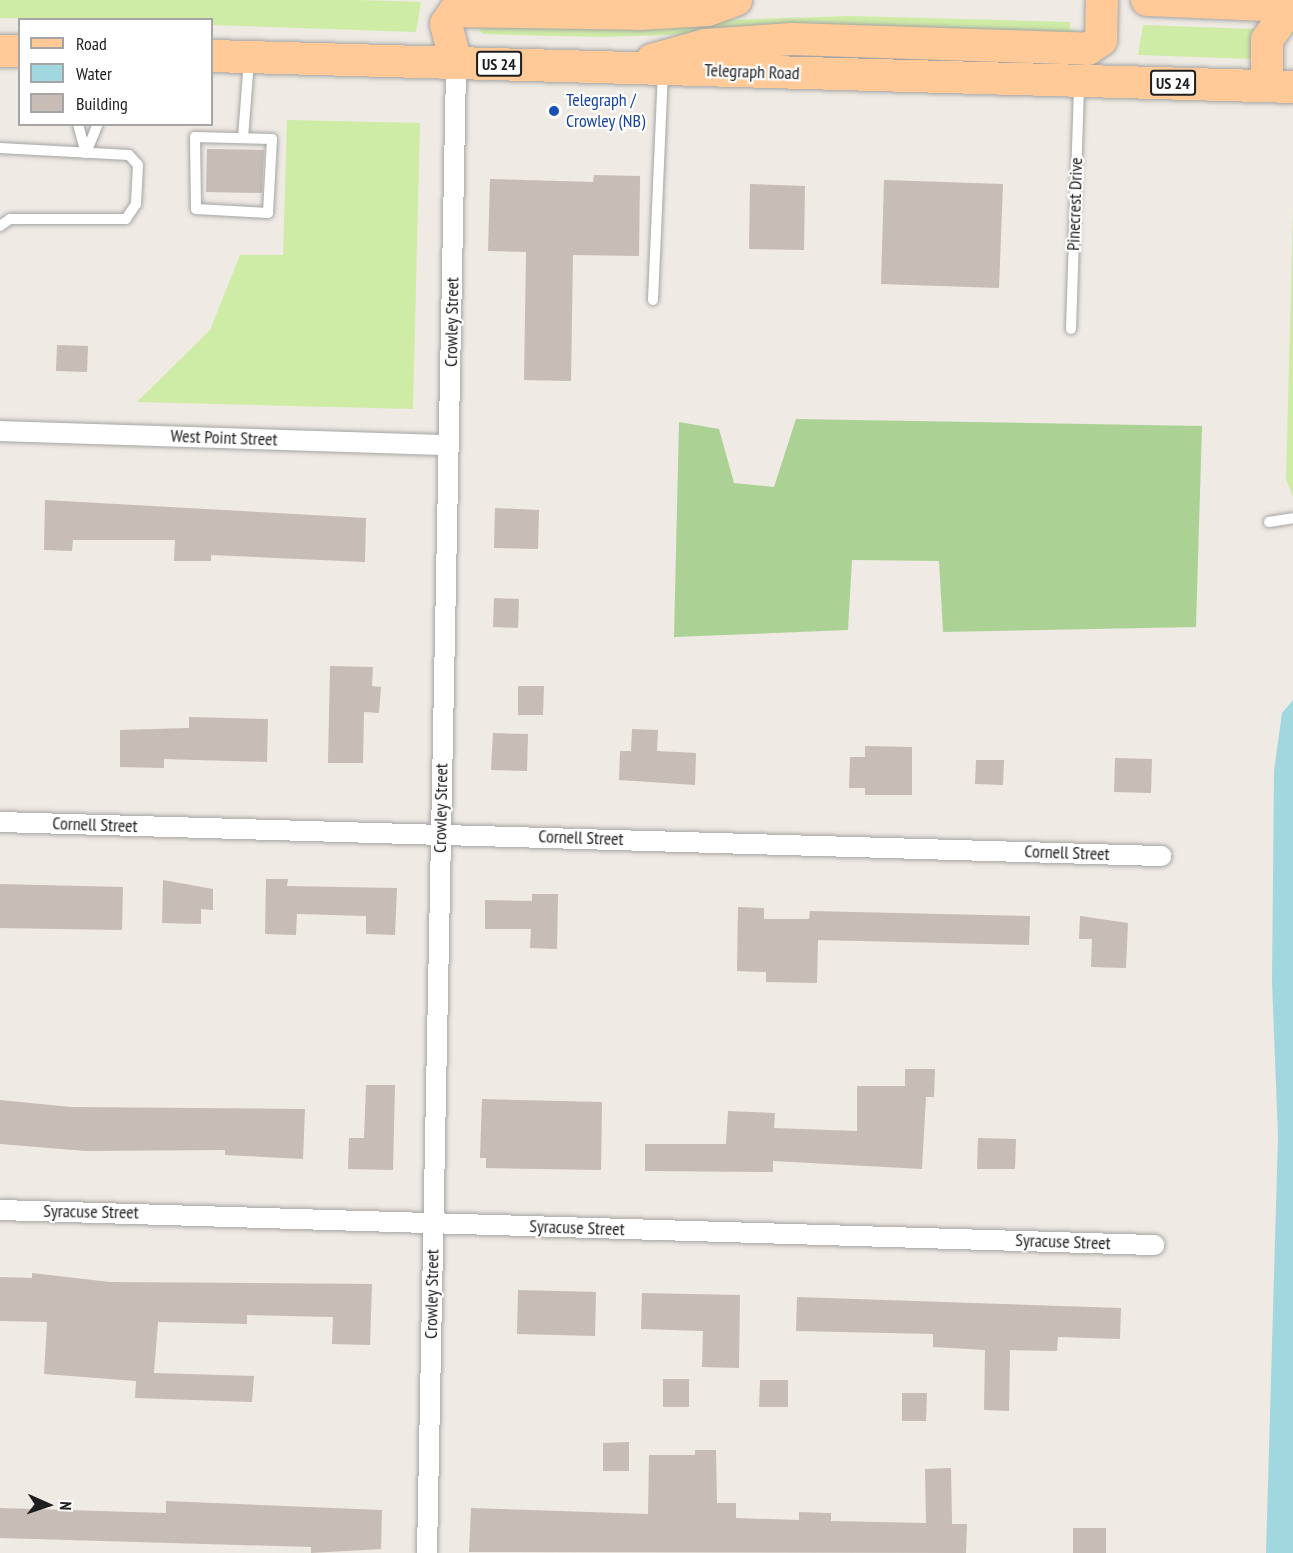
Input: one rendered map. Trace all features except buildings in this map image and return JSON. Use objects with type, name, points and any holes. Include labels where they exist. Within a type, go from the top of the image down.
[{"type":"main road","points":[[456,63],[446,24],[455,11],[638,14],[708,10],[736,0]]},
{"type":"main road","points":[[625,68],[705,45],[792,39],[1088,49],[1101,40],[1102,0]]},
{"type":"main road","points":[[1147,0],[1291,4]]},
{"type":"main road","points":[[1280,86],[1267,40],[1291,4]]},
{"type":"main road","points":[[0,51],[18,51]]},
{"type":"main road","name":"Telegraph Road","points":[[213,56],[1280,86]]},
{"type":"street","name":"Crowley Street","points":[[427,1553],[456,63]]},
{"type":"street","name":"West Point Street","points":[[0,431],[449,446]]},
{"type":"street","name":"Cornell Street","points":[[0,822],[1162,856]]},
{"type":"street","name":"Syracuse Street","points":[[0,1210],[1154,1245]]},
{"type":"lane","points":[[243,138],[249,57]]},
{"type":"lane","points":[[653,300],[663,69]]},
{"type":"lane","name":"Pinecrest Drive","points":[[1071,328],[1080,80]]},
{"type":"lane","points":[[79,126],[86,153]]},
{"type":"lane","points":[[86,153],[97,126]]},
{"type":"lane","points":[[195,137],[243,138],[272,139],[268,213],[196,209],[195,137]]},
{"type":"lane","points":[[0,148],[129,155],[138,165],[136,204],[126,219],[10,219],[0,226]]},
{"type":"lane","points":[[1269,522],[1293,518]]},
{"type":"green space","points":[[0,0],[421,2],[416,32],[213,25],[213,18],[0,18]]},
{"type":"green space","points":[[851,16],[1070,22],[1070,29],[1080,32],[797,31],[602,37],[483,34],[478,28]]},
{"type":"green space","points":[[1143,25],[1254,29],[1251,59],[1138,55]]},
{"type":"green space","points":[[287,120],[420,123],[413,409],[137,402],[210,330],[240,255],[283,255]]},
{"type":"green space","points":[[1293,210],[1293,497],[1286,479]]},
{"type":"green space","points":[[796,419],[1202,426],[1196,627],[943,632],[939,561],[852,560],[848,630],[674,637],[679,422],[719,429],[734,483],[774,487]]},
{"type":"water","points":[[1293,700],[1293,1553],[1266,1553],[1278,1137],[1272,982],[1274,771],[1282,713]]},
{"type":"place","name":"Telegraph / Crowley (NB)","points":[[554,111]]}]
